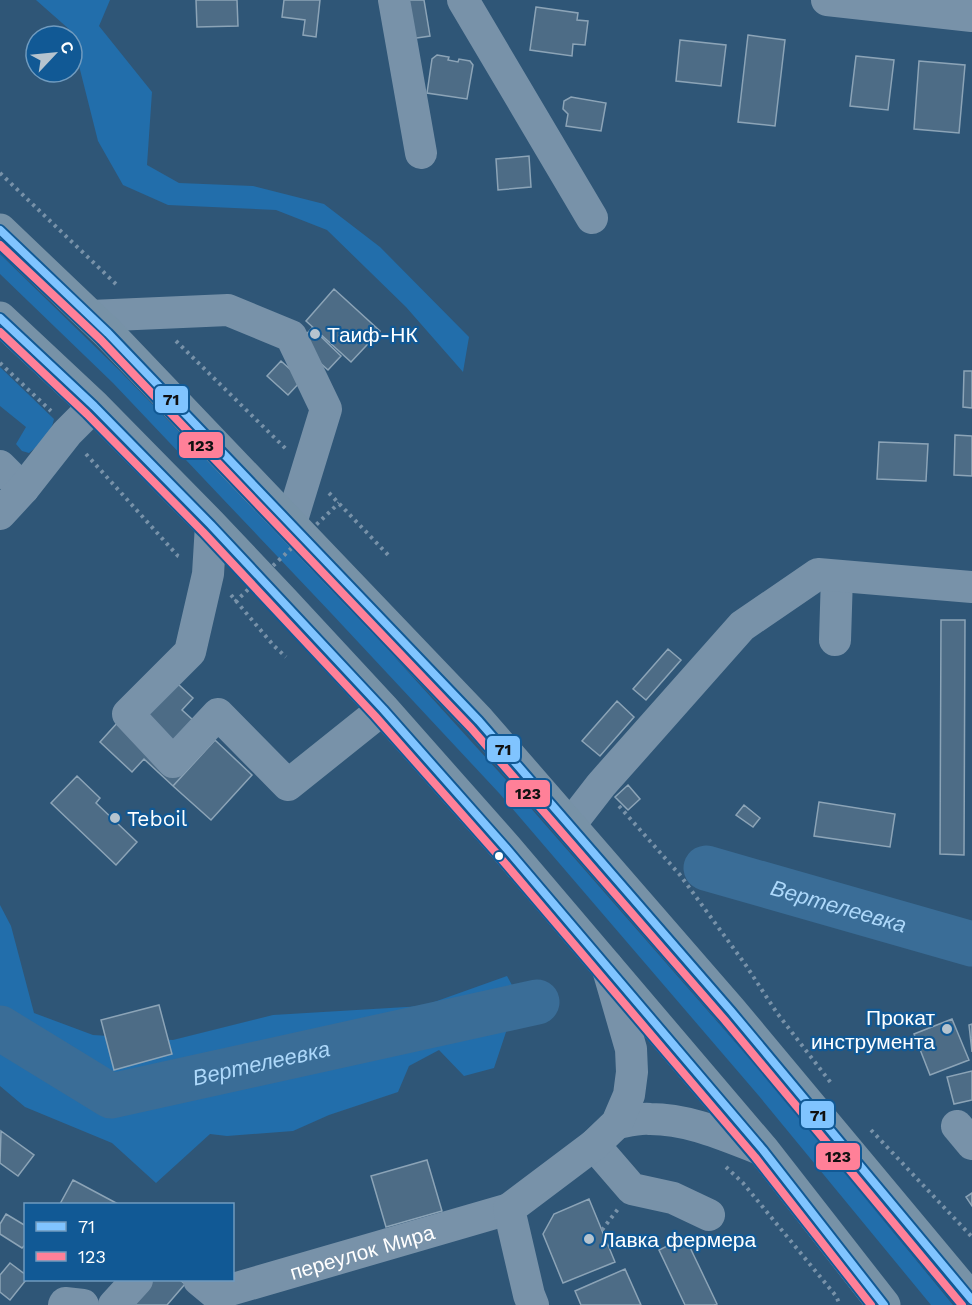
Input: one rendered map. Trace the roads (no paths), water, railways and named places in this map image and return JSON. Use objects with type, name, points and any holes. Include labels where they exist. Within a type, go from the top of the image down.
[{"type":"main road","points":[[0,230],[91,316],[479,721],[731,1011],[972,1300]]},
{"type":"main road","points":[[0,318],[94,406],[211,525],[383,709],[506,848],[763,1150],[876,1301]]},
{"type":"street","points":[[394,0],[421,153]]},
{"type":"street","points":[[463,0],[592,218]]},
{"type":"street","points":[[827,0],[972,15]]},
{"type":"street","points":[[91,316],[228,310],[291,336],[326,409],[291,524]]},
{"type":"street","points":[[0,514],[67,433],[94,406]]},
{"type":"street","points":[[0,466],[23,489]]},
{"type":"street","points":[[211,525],[208,574],[190,652],[128,714],[173,762],[218,714],[288,785],[383,709]]},
{"type":"street","points":[[827,575],[835,640]]},
{"type":"street","points":[[570,825],[601,785],[742,626],[827,575],[972,588]]},
{"type":"street","points":[[533,1305],[509,1209],[594,1145],[617,1123],[629,1095],[633,1072],[631,1049],[607,966]]},
{"type":"street","points":[[617,1123],[648,1118],[677,1120],[763,1150]]},
{"type":"street","points":[[594,1145],[632,1189],[673,1198],[709,1215]]},
{"type":"street","name":"переулок Мира","points":[[234,1280],[509,1209]]},
{"type":"street","points":[[114,1305],[136,1281]]},
{"type":"street","name":"переулок Мира","points":[[208,1287],[231,1281]]},
{"type":"street","points":[[64,1305],[65,1303],[83,1305]]},
{"type":"waterway","name":"Вертелеевка","points":[[706,868],[972,944]]},
{"type":"waterway","name":"Вертелеевка","points":[[0,1028],[111,1096],[537,1002]]},
{"type":"place","name":"Таиф-НК","points":[[315,334]]},
{"type":"place","name":"Teboil","points":[[115,818]]},
{"type":"place","name":"Прокат инструмента","points":[[947,1029]]},
{"type":"place","name":"Лавка фермера","points":[[589,1239]]}]
